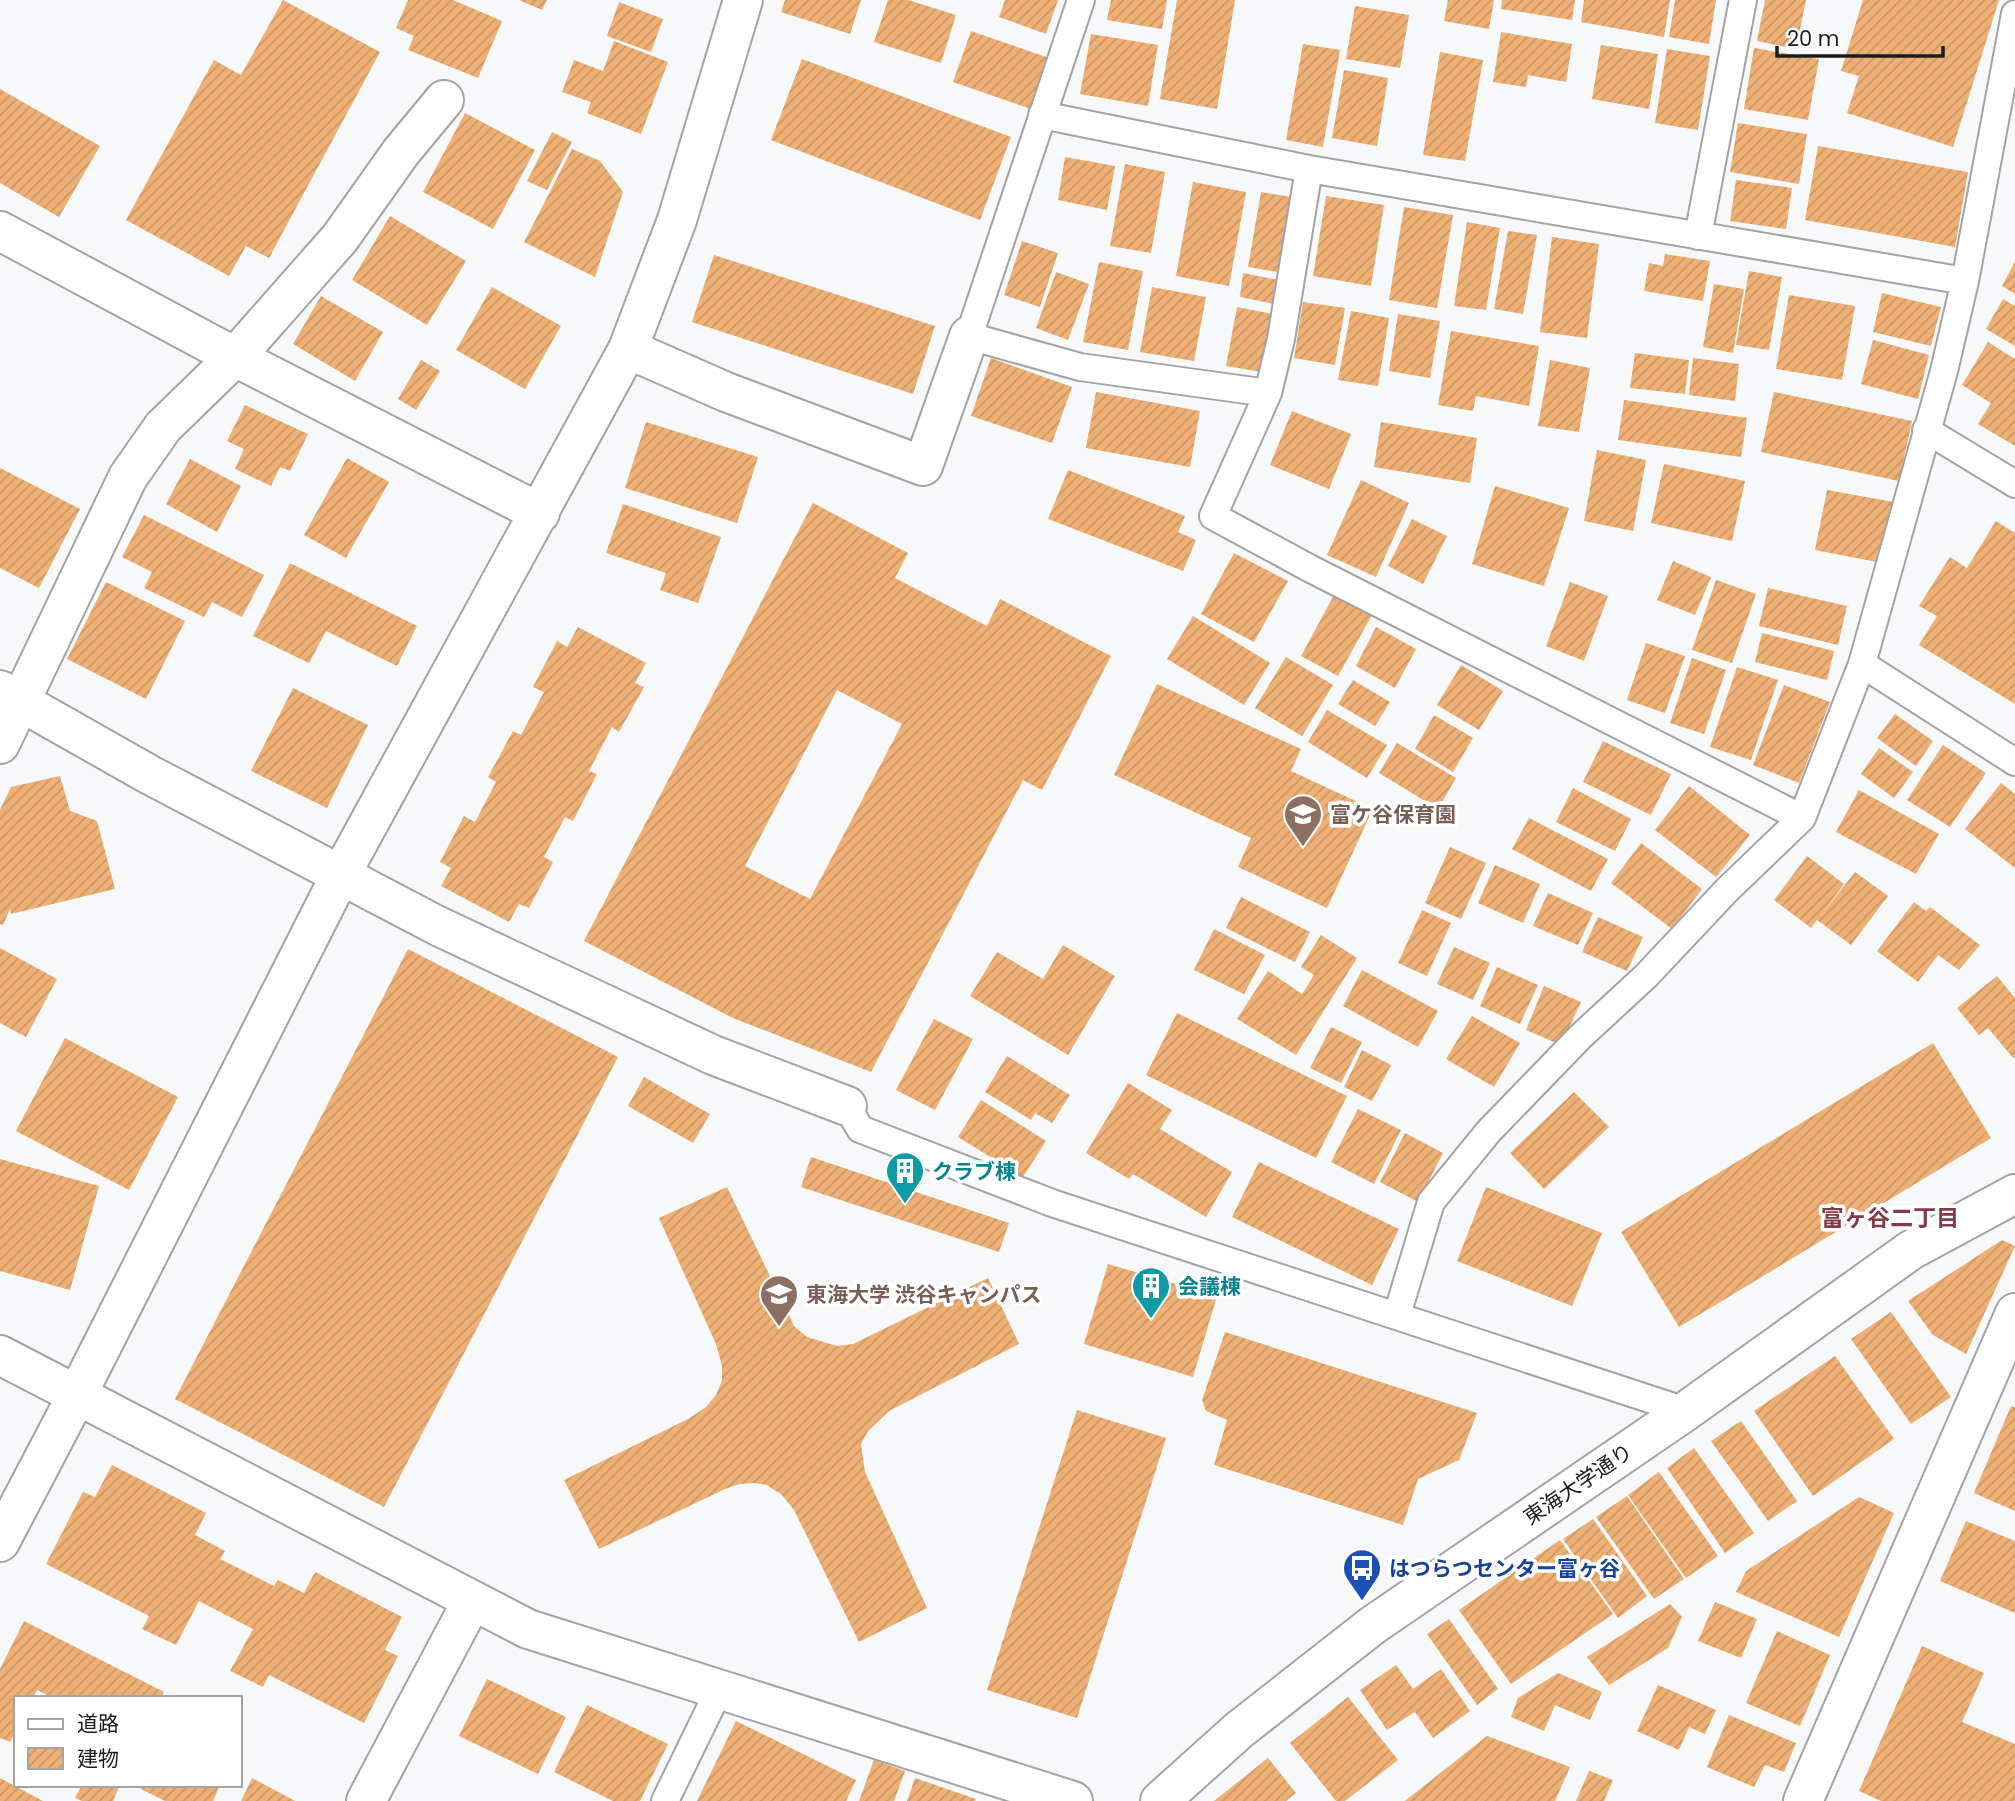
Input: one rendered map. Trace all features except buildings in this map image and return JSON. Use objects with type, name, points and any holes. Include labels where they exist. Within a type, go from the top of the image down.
[{"type":"street","points":[[0,1542],[340,876],[628,349],[677,220],[743,0]]},
{"type":"street","points":[[0,744],[11,696],[128,477],[163,427],[235,356],[340,238],[401,152],[444,100]]},
{"type":"street","points":[[0,231],[540,513]]},
{"type":"street","points":[[628,349],[726,392],[923,466],[969,336]]},
{"type":"street","points":[[11,696],[150,775],[438,926],[713,1055],[847,1106]]},
{"type":"street","name":"東海大学通り","points":[[1160,1801],[1239,1730],[1373,1625],[1685,1411],[1911,1250],[2015,1194]]},
{"type":"street","points":[[1803,1801],[2006,1359],[2015,1312]]},
{"type":"street","points":[[0,1355],[528,1629],[1073,1801]]},
{"type":"street","points":[[366,1801],[472,1601]]},
{"type":"lane","points":[[1081,0],[969,336],[1080,367],[1268,393]]},
{"type":"lane","points":[[1698,236],[1743,0]]},
{"type":"lane","points":[[1397,1315],[1431,1202],[1448,1181],[1489,1131],[1580,1037],[1646,976],[1727,890],[1802,818],[1862,664],[1944,371],[1965,281],[2015,14]]},
{"type":"lane","points":[[1042,115],[1309,169],[1965,281]]},
{"type":"lane","points":[[1309,169],[1281,339],[1268,393],[1213,516],[1311,569],[1802,818]]},
{"type":"lane","points":[[1926,430],[2015,484]]},
{"type":"lane","points":[[1862,664],[2015,762]]},
{"type":"lane","points":[[847,1106],[860,1129],[1052,1203],[1685,1411]]},
{"type":"lane","points":[[665,1801],[719,1690]]},
{"type":"place","name":"富ケ谷保育園","points":[[1303,848]]},
{"type":"place","name":"クラブ棟","points":[[905,1205]]},
{"type":"place","name":"会議棟","points":[[1151,1320]]},
{"type":"place","name":"東海大学 渋谷キャンパス","points":[[779,1328]]},
{"type":"place","name":"はつらつセンター富ヶ谷","points":[[1362,1602]]},
{"type":"district","name":"富ヶ谷二丁目","points":[[1890,1218]]}]
